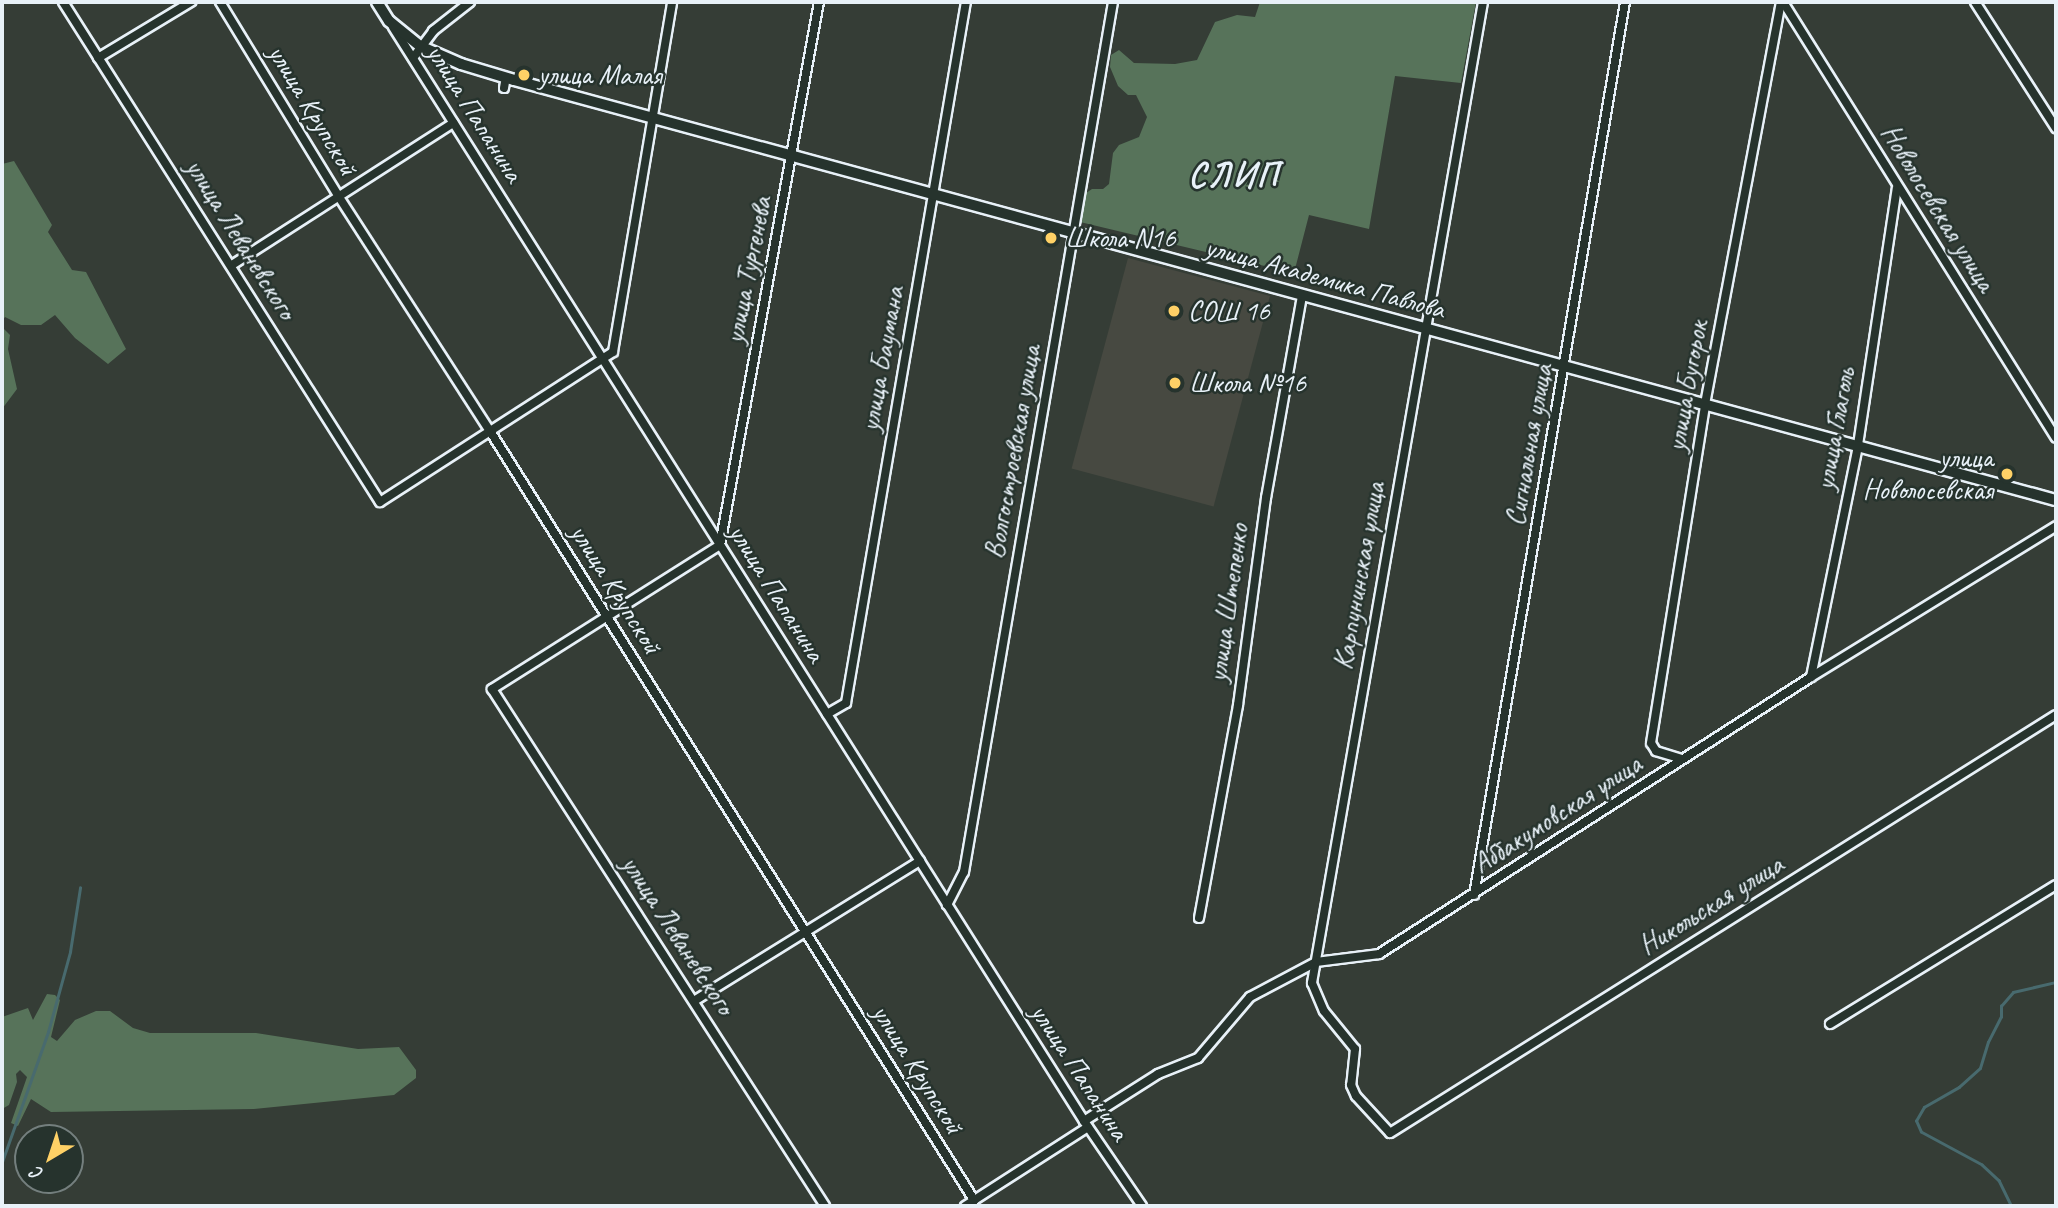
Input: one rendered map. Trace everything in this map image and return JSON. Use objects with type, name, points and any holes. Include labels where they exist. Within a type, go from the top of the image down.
[{"type":"street","name":"улица Леваневского","points":[[63,2],[380,502],[491,431]]},
{"type":"street","points":[[99,58],[191,2]]},
{"type":"street","name":"улица Крупской","points":[[220,2],[339,197],[491,431],[974,1200]]},
{"type":"street","name":"улица Папанина","points":[[377,2],[1086,1124],[1142,1206]]},
{"type":"street","points":[[413,58],[433,31],[470,2]]},
{"type":"street","points":[[491,431],[612,352],[671,2]]},
{"type":"street","name":"улица Тургенева","points":[[720,545],[819,2]]},
{"type":"street","name":"улица Баумана","points":[[827,714],[846,703],[967,2]]},
{"type":"street","name":"Волгостроевская улица","points":[[947,905],[964,872],[1113,2]]},
{"type":"street","name":"Карпунинская улица","points":[[1390,1133],[1356,1096],[1352,1085],[1354,1049],[1315,997],[1312,983],[1483,2]]},
{"type":"street","name":"Сигнальная улица","points":[[1474,895],[1626,2]]},
{"type":"street","name":"Новолосевская улица","points":[[1782,2],[2056,438]]},
{"type":"street","name":"улица Бугорок","points":[[1682,759],[1656,751],[1651,743],[1706,404],[1782,2]]},
{"type":"street","points":[[1975,2],[2056,128]]},
{"type":"street","name":"улица Академика Павлова","points":[[389,21],[420,46],[506,77],[2056,500]]},
{"type":"street","points":[[504,89],[506,77]]},
{"type":"street","points":[[232,265],[453,123]]},
{"type":"street","name":"улица Глаголь","points":[[1811,677],[1857,445],[1897,188]]},
{"type":"street","name":"улица Штепенко","points":[[1199,918],[1238,705],[1266,498],[1302,295]]},
{"type":"street","name":"Аббакумовская улица","points":[[965,1206],[1158,1074],[1198,1058],[1250,997],[1316,962],[1379,954],[1811,677],[2056,526]]},
{"type":"street","points":[[607,617],[720,545]]},
{"type":"street","name":"улица Леваневского","points":[[607,617],[492,690],[825,1206]]},
{"type":"street","name":"Никольская улица","points":[[1390,1133],[2056,715]]},
{"type":"street","points":[[694,1001],[920,861]]},
{"type":"street","points":[[1830,1024],[2056,885]]},
{"type":"shaded area","name":"Школа №16","points":[[1128,258],[1270,296],[1214,507],[1072,469]]},
{"type":"green space","points":[[1260,2],[1476,2],[1461,83],[1395,76],[1369,229],[1309,215],[1294,273],[1080,222],[1086,193],[1092,189],[1103,189],[1109,184],[1113,153],[1119,145],[1139,137],[1147,117],[1136,95],[1128,95],[1118,86],[1110,67],[1111,55],[1119,50],[1134,63],[1175,64],[1197,60],[1215,22],[1237,15],[1255,17]]},
{"type":"green space","points":[[14,161],[52,225],[48,232],[72,270],[86,272],[126,349],[108,364],[75,338],[55,315],[41,325],[21,325],[5,317],[2,321],[2,164]]},
{"type":"green space","points":[[2,327],[10,335],[8,349],[17,389],[2,409]]},
{"type":"green space","points":[[47,994],[55,995],[60,1000],[51,1037],[57,1041],[75,1020],[96,1011],[110,1011],[133,1028],[150,1033],[256,1033],[358,1049],[399,1047],[416,1070],[416,1078],[394,1095],[254,1109],[51,1112],[31,1099],[19,1124],[14,1124],[11,1123],[27,1077],[20,1070],[16,1074],[17,1082],[9,1105],[2,1109],[2,1017],[28,1008],[33,1020]]},
{"type":"waterway","points":[[2,1162],[48,1032],[70,952],[80,888]]},
{"type":"waterway","points":[[2011,1206],[1999,1181],[1982,1165],[1921,1132],[1916,1121],[1924,1107],[1959,1087],[1980,1068],[1988,1042],[2001,1017],[2001,1006],[2013,992],[2056,982]]},
{"type":"place","name":"улица Малая","points":[[524,75]]},
{"type":"place","name":"Школа N16","points":[[1051,238]]},
{"type":"place","name":"СОШ 16","points":[[1174,311]]},
{"type":"place","name":"Школа №16","points":[[1175,383]]},
{"type":"place","name":"улица Новолосевская","points":[[2007,474]]},
{"type":"district","name":"СЛИП","points":[[1234,175]]}]
